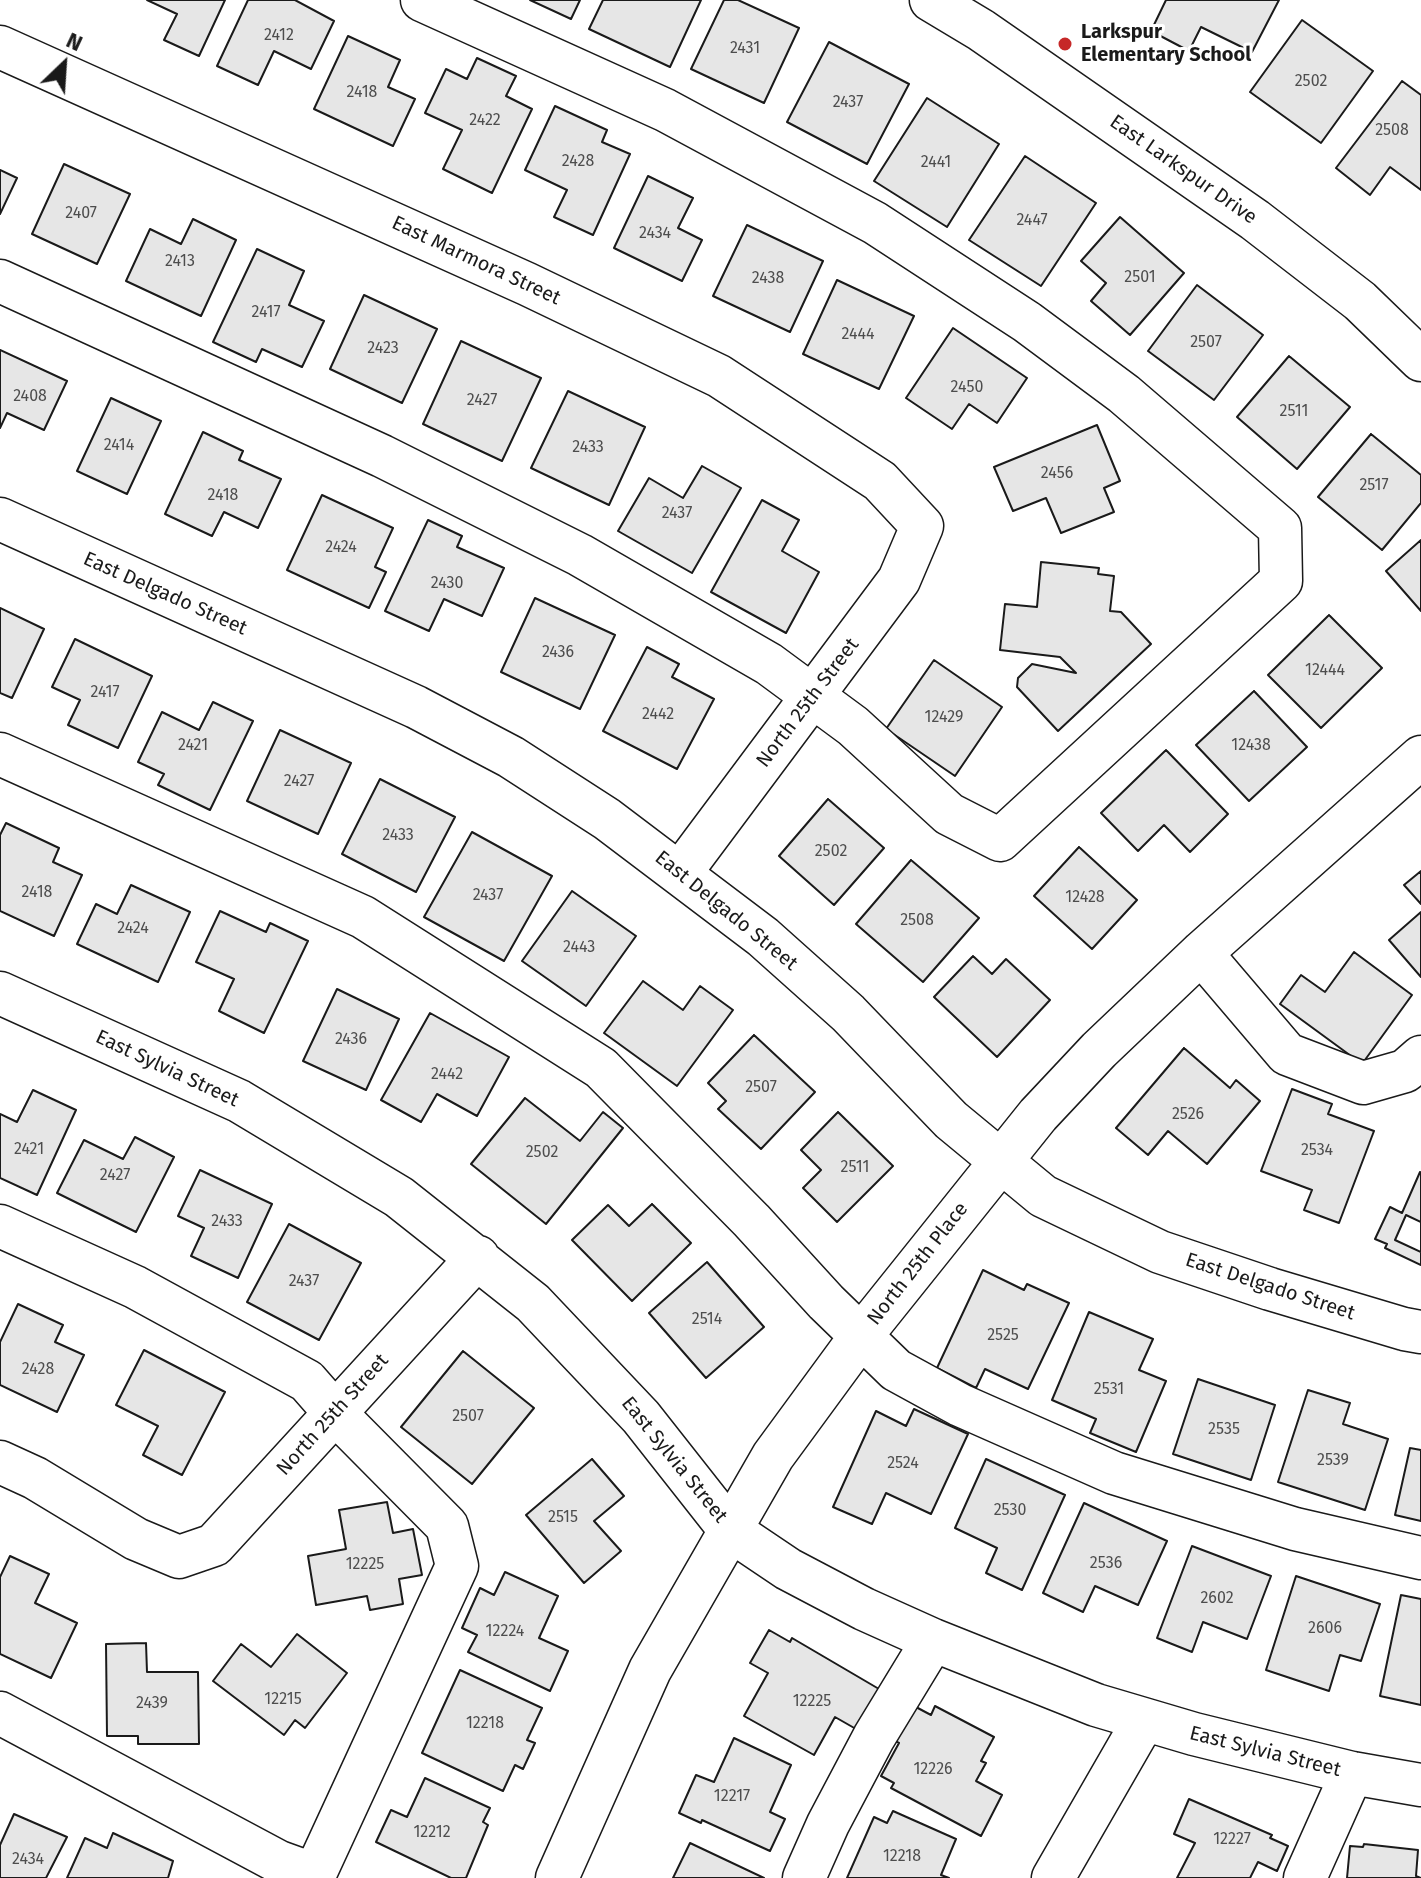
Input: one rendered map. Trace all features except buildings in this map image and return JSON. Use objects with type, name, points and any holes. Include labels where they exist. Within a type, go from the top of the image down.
[{"type":"street","points":[[0,281],[382,456],[580,555],[769,664],[853,726],[949,814],[1000,840],[1281,581],[1280,528],[1124,394],[1027,322],[875,223],[665,110],[422,0]]},
{"type":"street","name":"East Larkspur Drive","points":[[931,0],[981,30],[1255,220],[1360,301],[1421,360]]},
{"type":"street","name":"East Marmora Street","points":[[0,47],[527,284],[719,376],[880,481],[922,526]]},
{"type":"street","name":"East Delgado Street","points":[[0,519],[430,714],[511,757],[607,819],[763,937],[848,1013],[951,1120],[1043,1196],[1160,1252],[1270,1289],[1421,1332]]},
{"type":"street","name":"North 25th Street","points":[[681,872],[899,580],[922,526]]},
{"type":"street","points":[[0,754],[363,917],[601,1068],[896,1370],[960,1405],[1114,1473],[1295,1529],[1421,1558]]},
{"type":"street","name":"North 25th Place","points":[[557,1878],[650,1670],[773,1456],[861,1336],[1038,1115],[1099,1050],[1201,953],[1421,757]]},
{"type":"street","points":[[1201,953],[1287,1054],[1363,1083],[1405,1071],[1421,1057]]},
{"type":"street","name":"East Sylvia Street","points":[[0,993],[252,1109],[399,1197],[533,1303],[641,1417],[730,1530],[788,1569],[864,1609],[933,1640],[1096,1705],[1352,1773],[1421,1785]]},
{"type":"street","points":[[0,1226],[135,1287],[307,1381],[447,1526],[457,1566],[314,1876],[279,1862],[0,1713]]},
{"type":"street","name":"North 25th Street","points":[[0,1462],[35,1478],[136,1539],[179,1557],[214,1545],[478,1257]]},
{"type":"street","points":[[804,1878],[828,1824],[874,1737],[933,1640]]},
{"type":"street","points":[[1053,1878],[1144,1720]]},
{"type":"street","points":[[1305,1878],[1352,1773]]},
{"type":"place","name":"Larkspur Elementary School","points":[[1065,44]]}]
